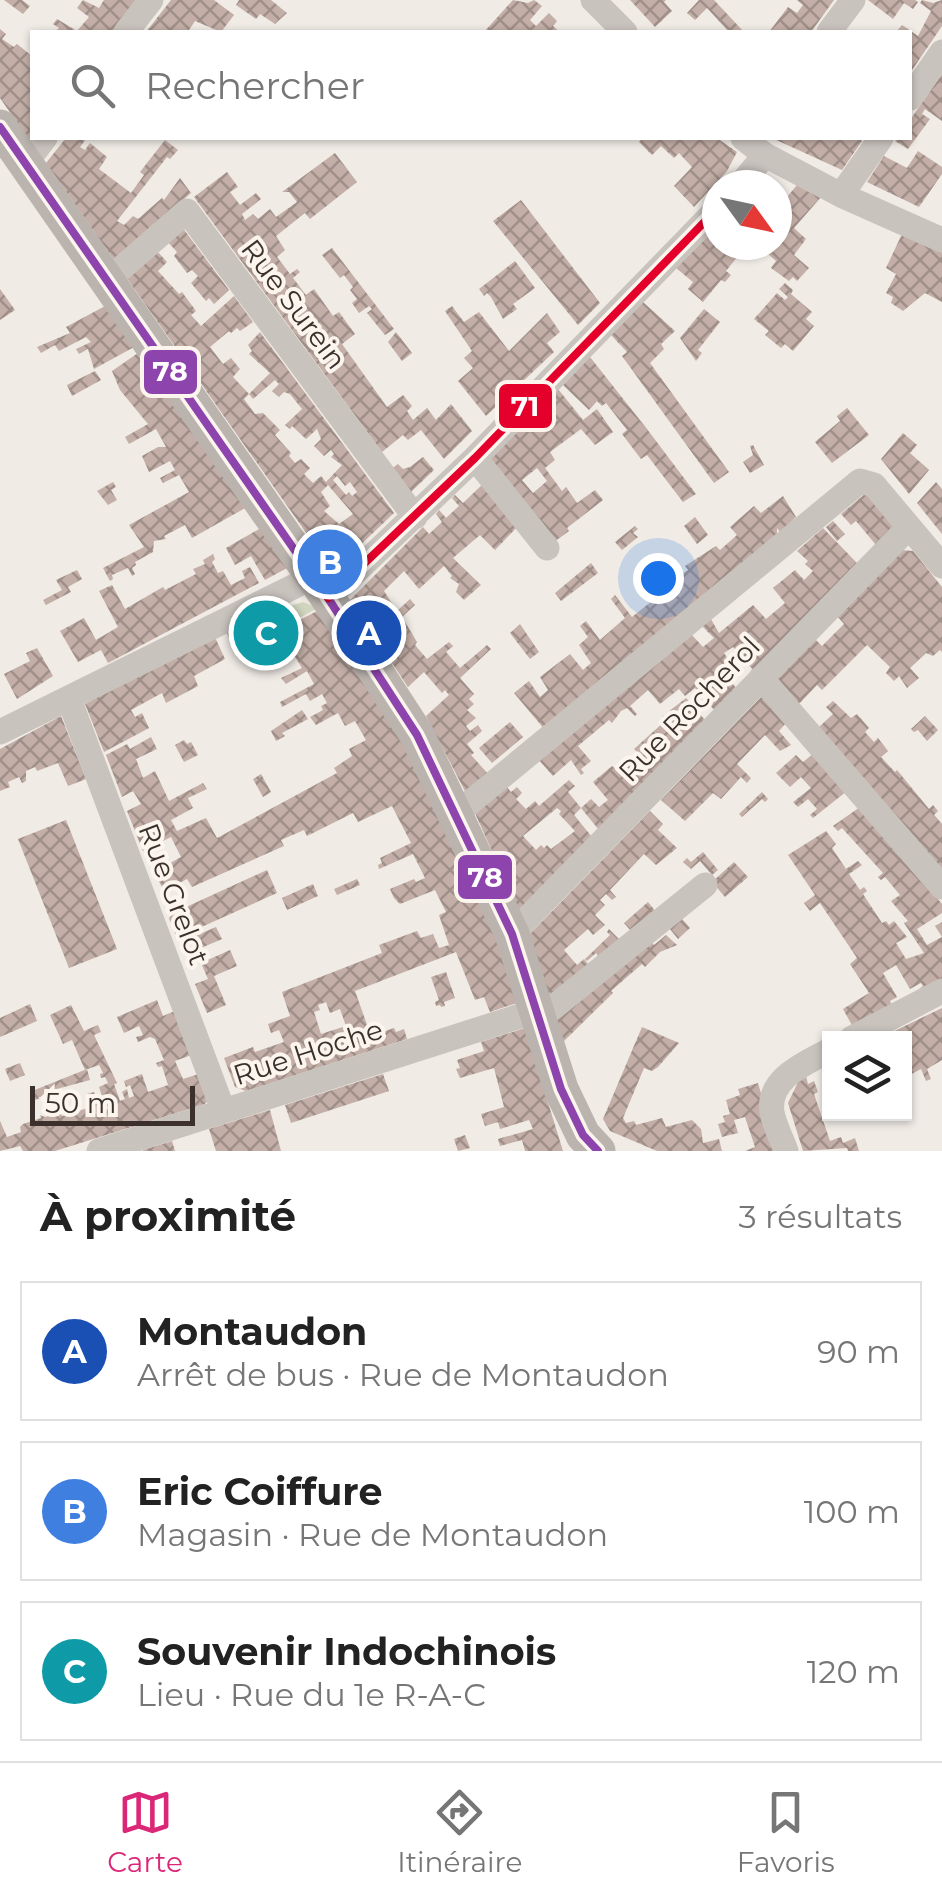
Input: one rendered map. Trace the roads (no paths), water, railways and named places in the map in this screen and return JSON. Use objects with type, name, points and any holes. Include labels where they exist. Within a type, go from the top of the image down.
[{"type":"main road","points":[[0,127],[35,151],[108,280],[321,587],[417,734],[512,934],[561,1089],[583,1135],[598,1151]]},
{"type":"street","points":[[128,30],[151,0]]},
{"type":"street","points":[[593,0],[623,30]]},
{"type":"street","points":[[831,30],[853,0]]},
{"type":"street","points":[[912,95],[942,52]]},
{"type":"street","points":[[841,194],[881,140]]},
{"type":"street","points":[[745,170],[753,143],[841,194],[942,240]]},
{"type":"street","name":"Rue Surein","points":[[108,280],[187,211],[416,517]]},
{"type":"street","points":[[0,732],[321,587],[416,517],[702,224]]},
{"type":"street","points":[[476,458],[547,548]]},
{"type":"street","points":[[456,814],[860,481],[874,485],[942,566]]},
{"type":"street","name":"Rue Rocherol","points":[[512,934],[909,526]]},
{"type":"street","points":[[761,678],[942,887]]},
{"type":"street","name":"Rue Grelot","points":[[70,700],[223,1110]]},
{"type":"street","points":[[538,1015],[705,885]]},
{"type":"street","points":[[865,1031],[942,991]]},
{"type":"street","name":"Rue Hoche","points":[[99,1151],[538,1015]]},
{"type":"street","points":[[786,1151],[772,1112],[776,1091],[791,1071],[822,1054]]},
{"type":"place","name":"Eric Coiffure","points":[[330,562]]},
{"type":"place","name":"Souvenir Indochinois","points":[[266,633]]},
{"type":"place","name":"Montaudon","points":[[369,633]]}]
